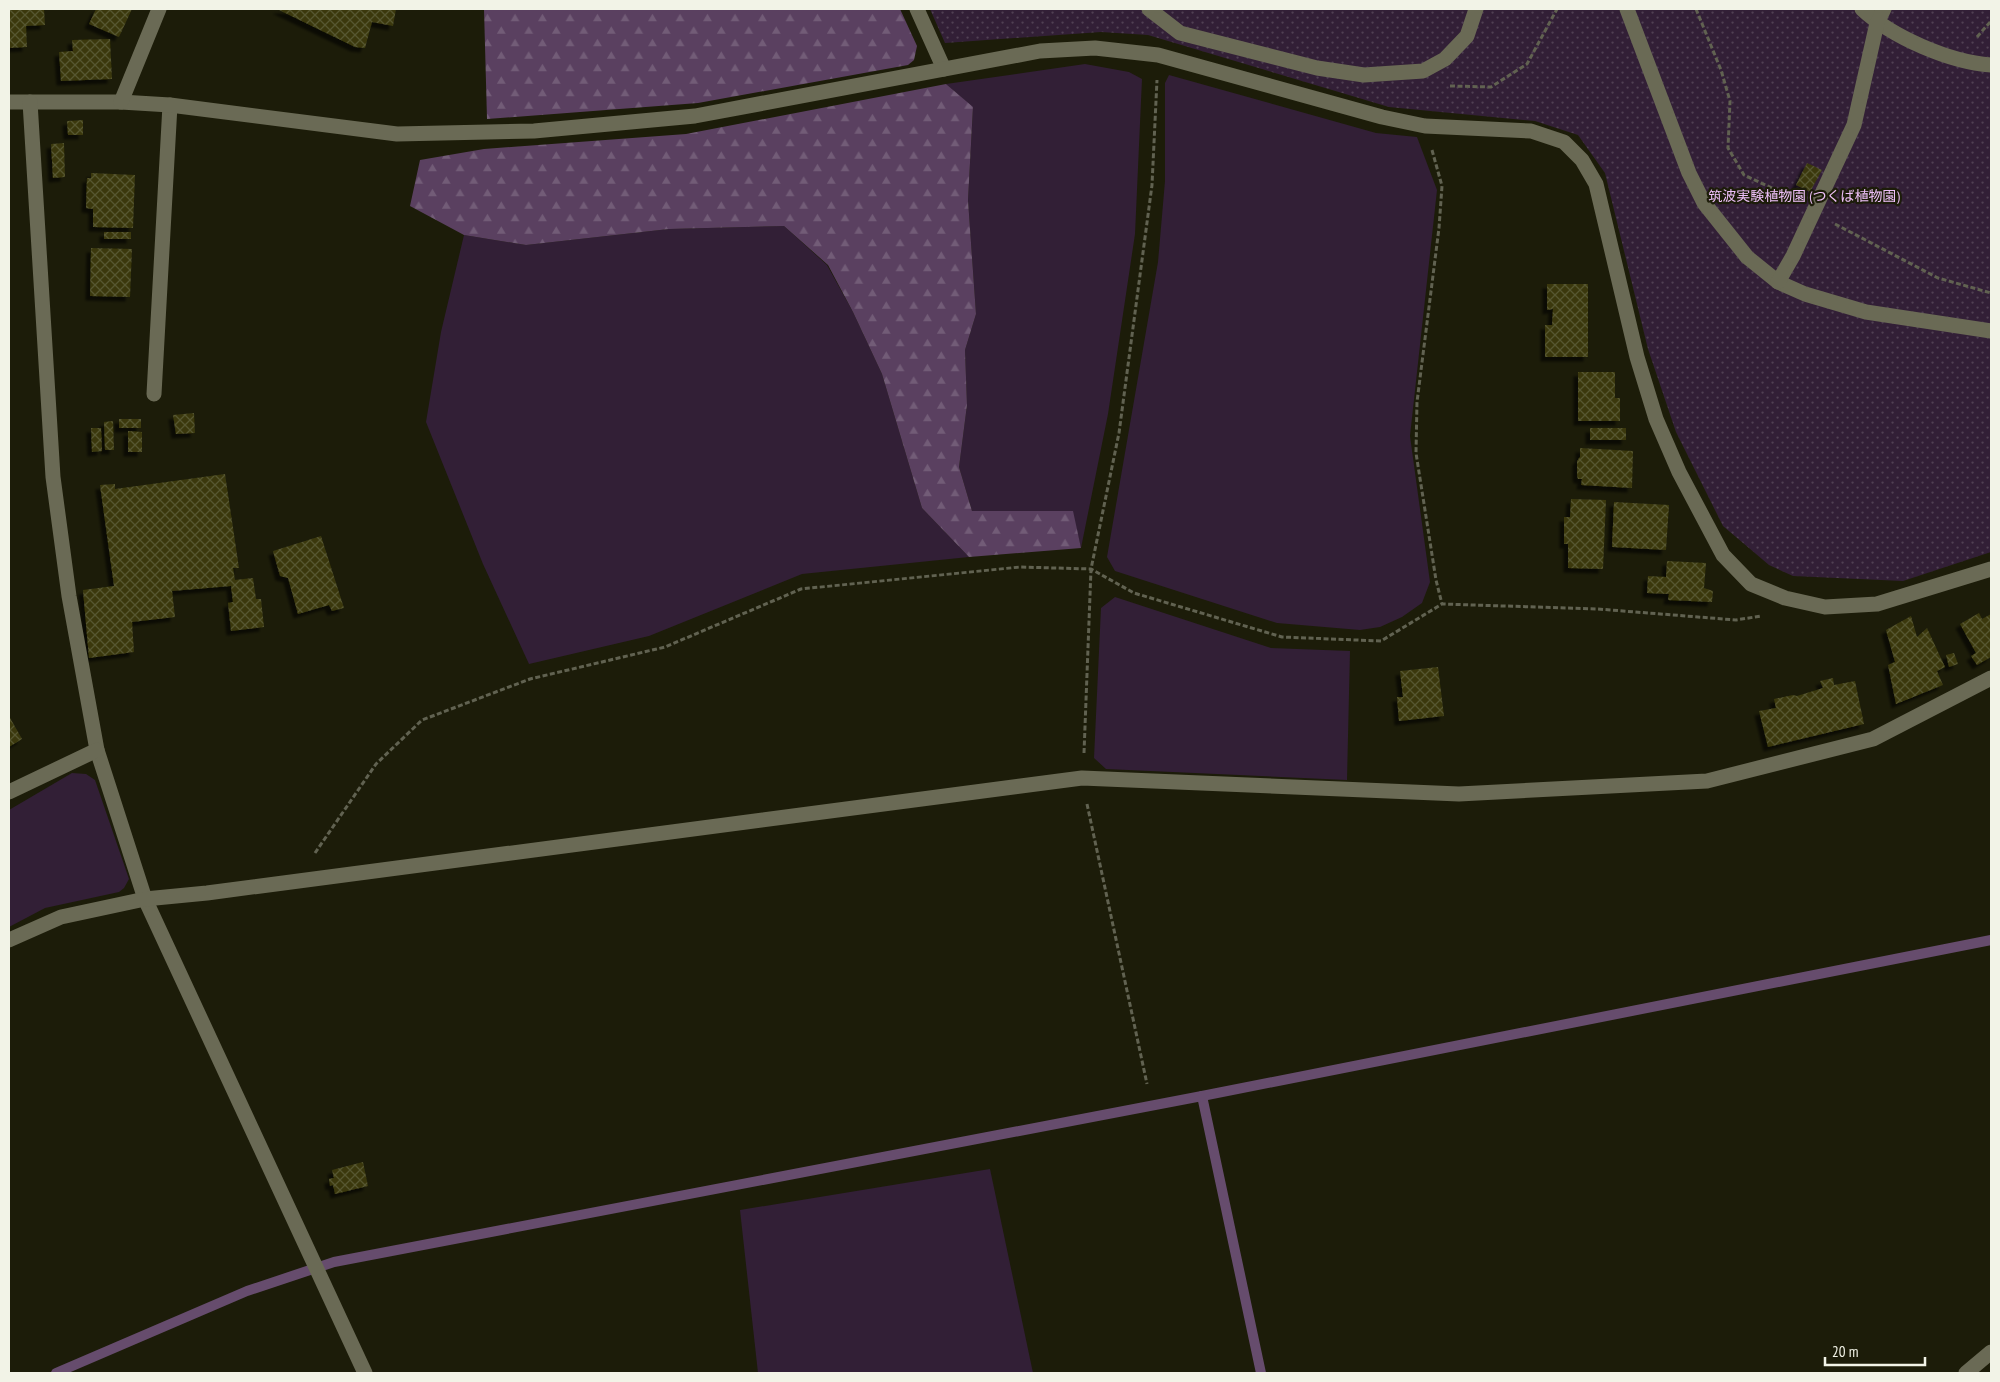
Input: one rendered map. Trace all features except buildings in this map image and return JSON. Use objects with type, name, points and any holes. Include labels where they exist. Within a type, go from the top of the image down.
[{"type":"street","points":[[121,102],[159,9]]},
{"type":"street","points":[[917,9],[944,68]]},
{"type":"street","points":[[1148,9],[1180,33],[1317,68],[1364,75],[1423,71],[1445,60],[1467,36],[1476,9]]},
{"type":"street","points":[[1627,9],[1689,173],[1704,203],[1747,256],[1778,282],[1805,294],[1866,312],[1991,331]]},
{"type":"street","points":[[1862,9],[1877,23],[1899,36],[1961,59],[1991,65]]},
{"type":"street","points":[[1778,282],[1793,256],[1854,125],[1877,23],[1884,9]]},
{"type":"street","points":[[9,102],[121,102],[170,105],[397,134],[534,131],[695,116],[1040,51],[1095,48],[1158,55],[1382,117],[1425,126],[1531,131],[1564,142],[1582,160],[1596,184],[1637,357],[1656,419],[1680,472],[1723,555],[1751,584],[1785,598],[1825,607],[1877,604],[1991,570]]},
{"type":"street","points":[[30,102],[53,477],[69,596],[97,750],[145,899],[365,1373]]},
{"type":"street","points":[[154,394],[170,105]]},
{"type":"street","points":[[9,940],[61,917],[145,899],[207,893],[1082,778],[1459,794],[1707,781],[1873,739],[1991,678]]},
{"type":"street","points":[[9,792],[97,750]]},
{"type":"street","points":[[1966,1373],[1991,1352]]},
{"type":"path","points":[[1147,1084],[1082,778],[1086,727],[1091,569],[1119,433],[1152,185],[1158,55]]},
{"type":"path","points":[[1425,126],[1442,186],[1439,228],[1417,402],[1416,453],[1436,580],[1442,604]]},
{"type":"path","points":[[296,880],[376,764],[422,720],[530,679],[665,647],[801,589],[1020,567],[1091,569],[1134,593],[1282,637],[1381,641],[1442,604],[1598,609],[1736,620],[1766,616]]},
{"type":"green space","points":[[484,9],[900,9],[917,46],[914,60],[908,65],[698,103],[487,119]]},
{"type":"green space","name":"筑波実験植物園 (つくば植物園)","points":[[930,9],[1991,9],[1991,552],[1903,581],[1793,576],[1769,565],[1723,526],[1676,432],[1648,349],[1605,173],[1578,135],[1535,121],[1389,107],[1148,35],[1101,32],[945,43]]},
{"type":"green space","points":[[1085,64],[1129,72],[1142,79],[1135,234],[1108,414],[1081,548],[1072,511],[972,511],[959,467],[967,405],[965,350],[976,314],[968,200],[973,108],[946,84]]},
{"type":"green space","points":[[1169,75],[1376,133],[1417,137],[1437,190],[1410,436],[1430,582],[1422,603],[1402,617],[1380,627],[1360,630],[1277,623],[1115,571],[1107,557],[1158,262],[1165,181],[1165,83]]},
{"type":"green space","points":[[946,84],[973,107],[968,200],[976,314],[965,350],[967,405],[959,467],[972,511],[1073,511],[1081,548],[969,557],[922,508],[882,374],[853,312],[828,265],[784,226],[669,229],[526,245],[464,235],[410,206],[420,160],[484,149],[686,134]]},
{"type":"green space","points":[[784,226],[827,265],[853,312],[882,374],[922,508],[969,557],[802,574],[649,636],[529,664],[483,564],[426,422],[441,332],[464,235],[526,245],[669,229]]},
{"type":"green space","points":[[1115,597],[1271,648],[1350,651],[1347,780],[1106,769],[1094,758],[1101,608]]},
{"type":"green space","points":[[72,773],[86,774],[95,780],[129,879],[124,888],[119,892],[45,908],[9,927],[9,810]]},
{"type":"green space","points":[[990,1169],[1033,1373],[758,1373],[740,1210]]},
{"type":"waterway","points":[[56,1373],[247,1291],[334,1262],[1202,1096],[1991,940]]},
{"type":"waterway","points":[[1202,1096],[1261,1373]]}]
